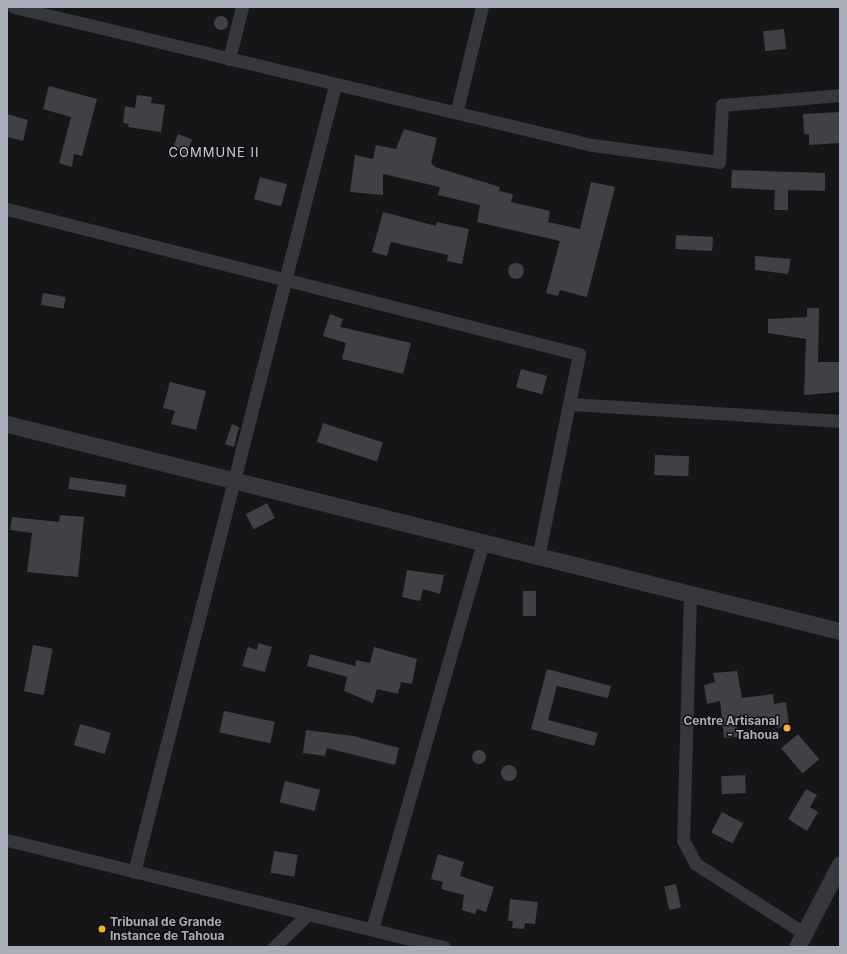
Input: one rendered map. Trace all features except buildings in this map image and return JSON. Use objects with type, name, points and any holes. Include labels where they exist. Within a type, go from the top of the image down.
[{"type":"street","points":[[14,7],[335,85],[458,110],[592,145],[719,162],[722,105],[840,95]]},
{"type":"street","points":[[229,59],[242,7]]},
{"type":"street","points":[[458,110],[482,7]]},
{"type":"street","points":[[134,872],[286,282],[335,85]]},
{"type":"street","points":[[7,209],[286,282],[579,354],[571,404],[538,556]]},
{"type":"street","points":[[571,404],[840,421]]},
{"type":"street","points":[[7,424],[840,631]]},
{"type":"street","points":[[372,930],[482,542]]},
{"type":"street","points":[[690,594],[683,840],[696,864],[800,940],[840,864]]},
{"type":"street","points":[[7,840],[444,947]]},
{"type":"street","points":[[274,947],[308,914]]},
{"type":"place","name":"Centre Artisanal - Tahoua","points":[[787,728]]},
{"type":"place","name":"Tribunal de Grande Instance de Tahoua","points":[[102,929]]},
{"type":"district","name":"COMMUNE II","points":[[214,152]]}]
